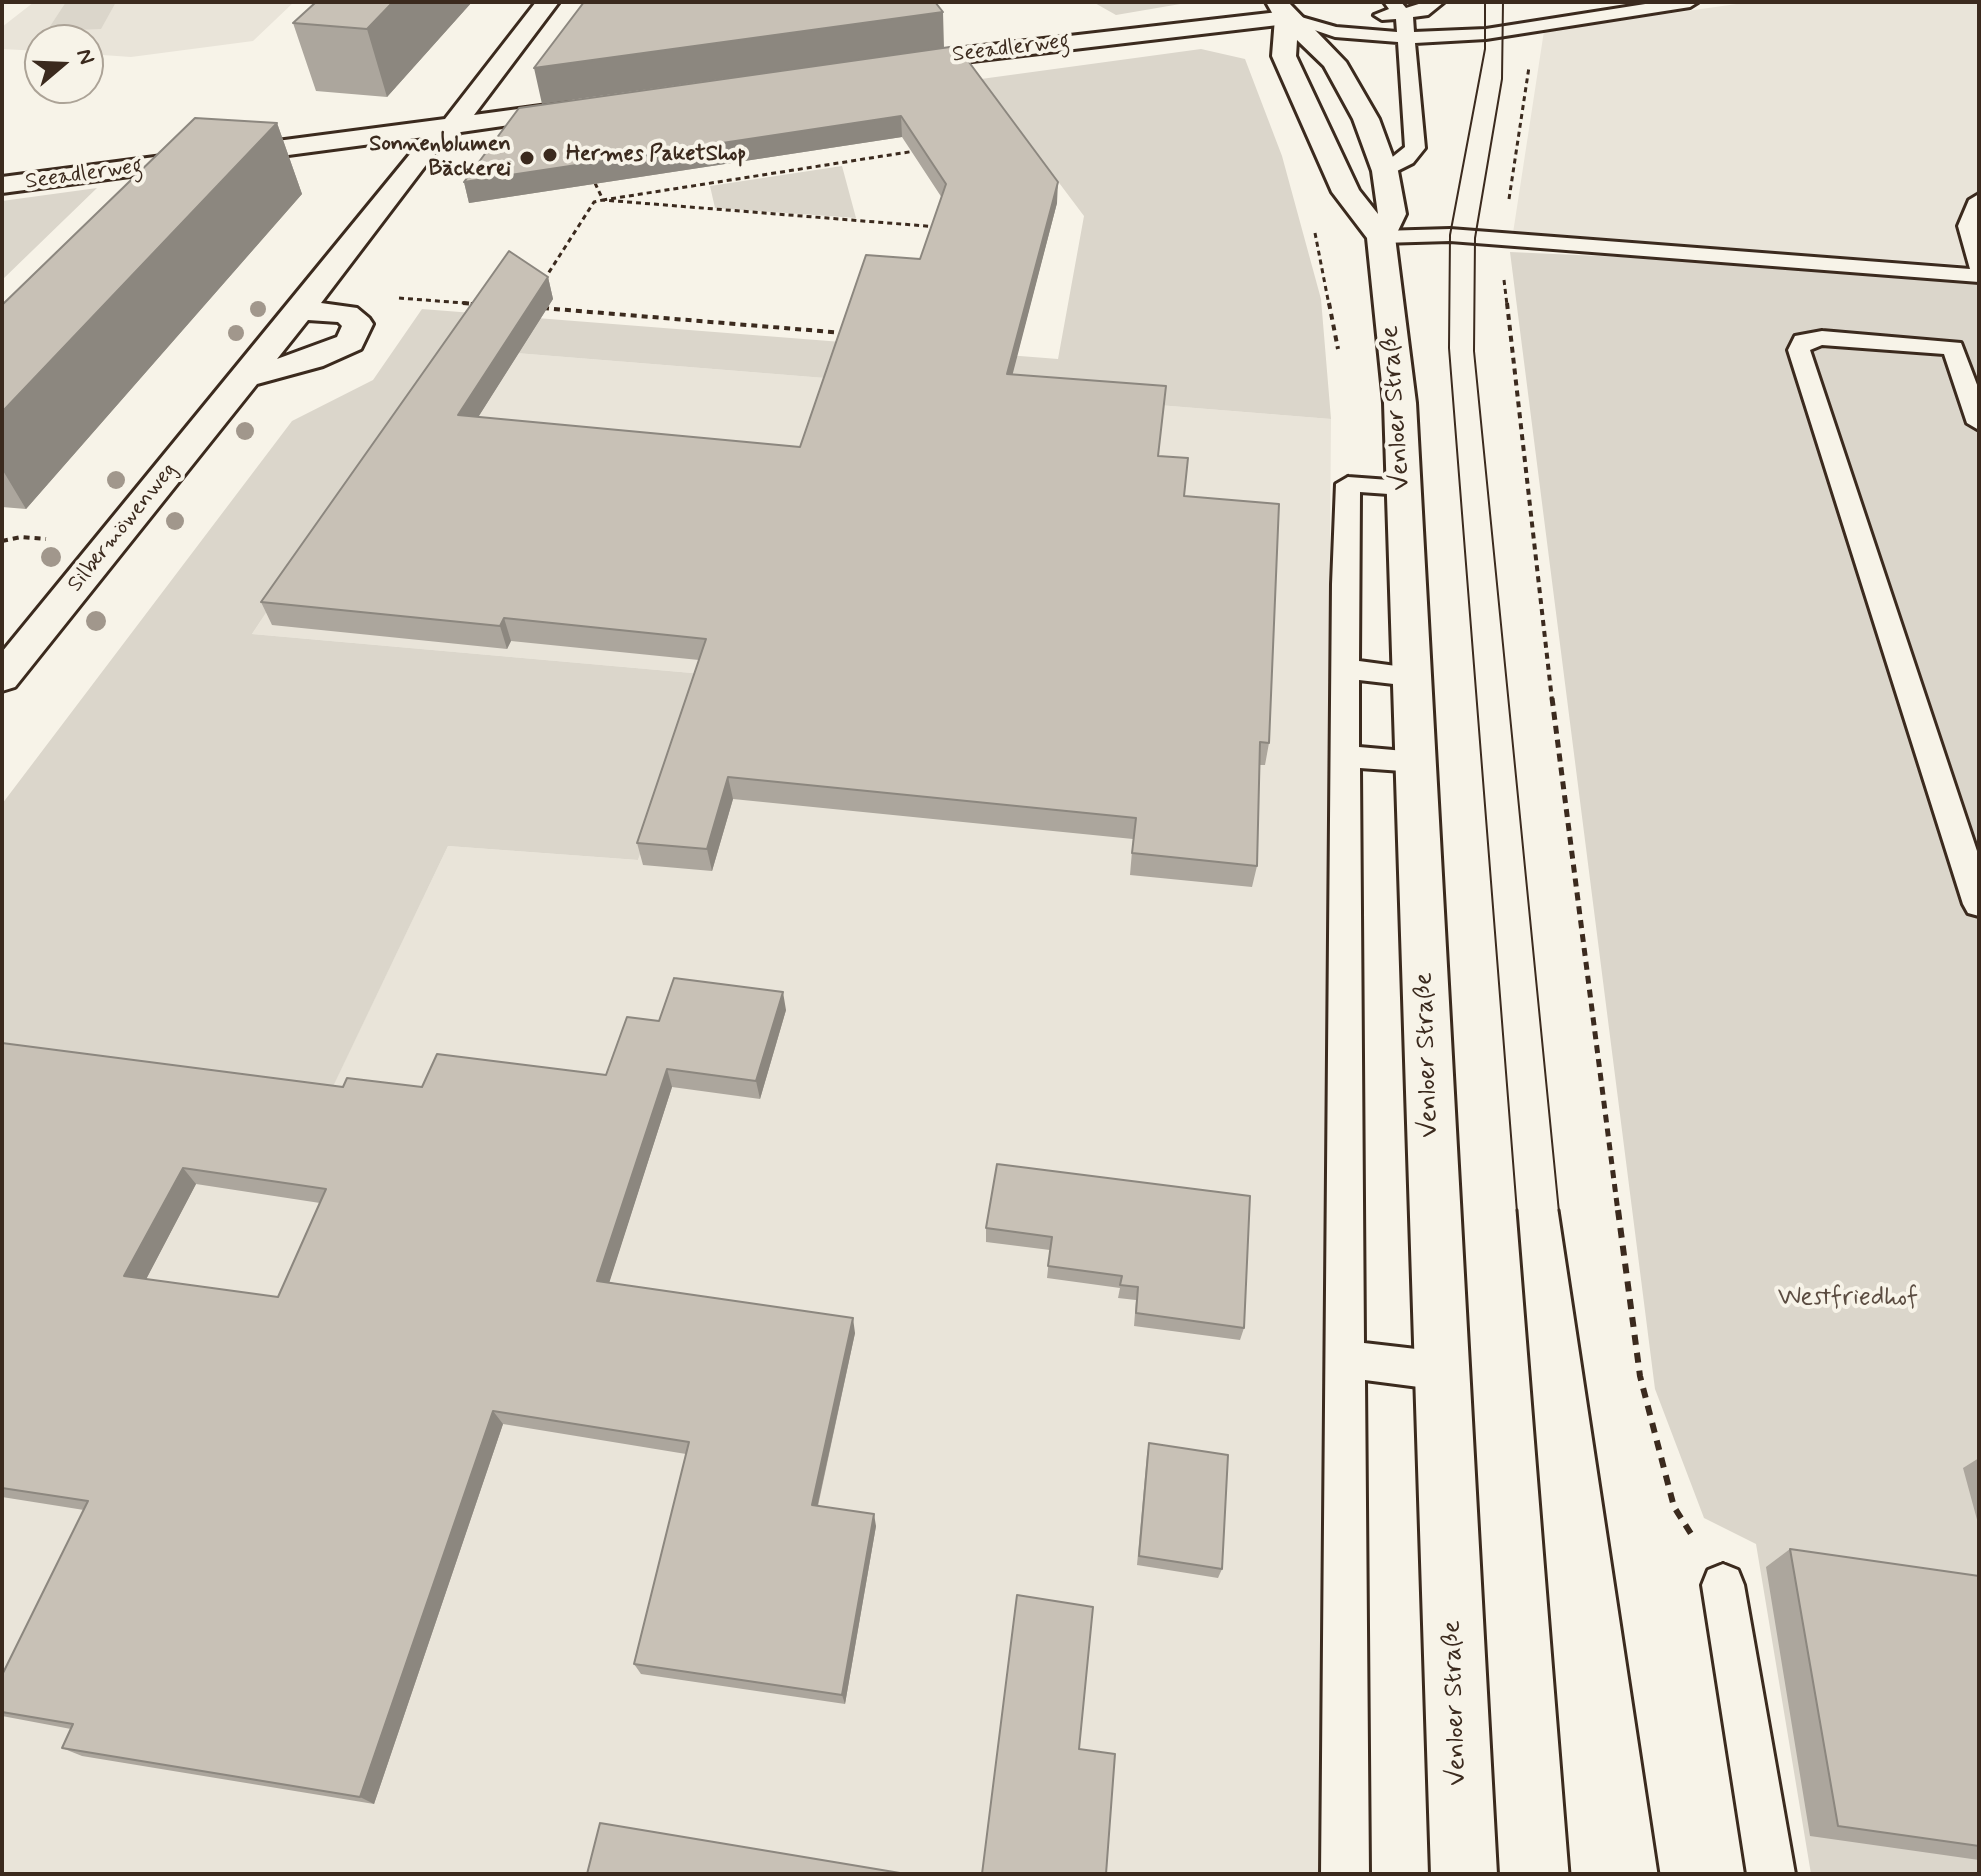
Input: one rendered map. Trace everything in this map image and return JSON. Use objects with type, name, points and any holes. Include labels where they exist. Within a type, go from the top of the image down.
[{"type":"street","points":[[451,128],[548,2]]},
{"type":"street","points":[[1282,10],[1284,56],[1346,192],[1381,237]]},
{"type":"street","name":"Seeadlerweg","points":[[874,66],[1282,10]]},
{"type":"street","name":"Venloer Straße","points":[[1282,10],[1334,62],[1366,119],[1385,171],[1392,214],[1381,237],[1400,403],[1464,1874]]},
{"type":"street","name":"Seeadlerweg","points":[[2,185],[592,107]]},
{"type":"street","name":"Silbermöwenweg","points":[[2,678],[300,311],[423,151],[451,128]]},
{"type":"street","points":[[245,378],[312,359],[350,343],[358,324],[346,314],[300,311]]},
{"type":"lane","points":[[1282,10],[1398,8],[1422,11],[1436,2]]},
{"type":"lane","points":[[1674,2],[1689,2]]},
{"type":"lane","points":[[1282,10],[1335,32],[1407,38],[1529,27],[1689,2]]},
{"type":"lane","points":[[1385,171],[1406,159],[1415,148],[1407,38],[1398,8]]},
{"type":"lane","points":[[1979,200],[1968,226],[1979,267]]},
{"type":"lane","points":[[1381,237],[1450,235],[1979,276]]},
{"type":"lane","points":[[1979,350],[1822,338],[1803,341],[1799,350],[1979,904]]},
{"type":"lane","points":[[1953,348],[1979,423]]},
{"type":"lane","points":[[1345,1874],[1344,756],[1348,484],[1403,488]]},
{"type":"lane","points":[[1345,669],[1411,677]]},
{"type":"lane","points":[[1344,756],[1416,762]]},
{"type":"lane","points":[[1345,1359],[1442,1371]]},
{"type":"lane","points":[[1723,1585],[1771,1874]]},
{"type":"path","points":[[1529,27],[1529,74],[1504,240],[1503,267],[1565,813],[1640,1376],[1674,1507],[1723,1585]]},
{"type":"path","points":[[543,281],[594,202],[915,151]]},
{"type":"path","points":[[595,183],[603,200]]},
{"type":"path","points":[[603,200],[945,227]]},
{"type":"path","points":[[385,297],[479,304]]},
{"type":"path","points":[[541,308],[854,333]]},
{"type":"shaded area","points":[[34,2],[294,2],[253,41],[131,57],[104,55],[104,24],[24,24],[24,50],[2,49],[2,27]]},
{"type":"shaded area","points":[[1751,2],[1979,2],[1979,266],[1513,233],[1544,31]]},
{"type":"shaded area","points":[[442,347],[1331,419],[1320,1874],[2,1874],[2,1054],[328,1096],[448,846],[638,860],[703,674],[252,634]]},
{"type":"green space","points":[[66,2],[116,2],[104,24],[52,24]]},
{"type":"green space","points":[[1093,2],[1192,2],[1116,15]]},
{"type":"green space","points":[[1201,49],[1245,59],[1282,156],[1321,299],[1331,419],[442,347],[252,634],[703,674],[638,860],[448,846],[328,1097],[2,1054],[2,804],[292,421],[373,380],[422,309],[1058,359],[1084,216],[981,79]]},
{"type":"green space","points":[[842,166],[856,218],[715,208],[710,186]]},
{"type":"green space","points":[[97,188],[2,280],[2,201]]},
{"type":"green space","name":"Westfriedhof","points":[[1510,252],[1689,260],[1979,284],[1979,1874],[1811,1874],[1756,1544],[1704,1518],[1655,1389]]},
{"type":"building","points":[[316,2],[393,2],[367,29],[293,23]]},
{"type":"building","points":[[584,2],[935,2],[943,12],[534,68]]},
{"type":"building","points":[[957,46],[1058,182],[1007,374],[1166,386],[1158,456],[1188,458],[1184,496],[1279,504],[1269,743],[1260,742],[1257,866],[1132,853],[1136,818],[728,777],[707,849],[637,843],[706,639],[504,618],[500,626],[261,602],[509,251],[548,277],[458,415],[800,447],[866,255],[920,259],[946,184],[901,116],[464,182],[519,108]]},
{"type":"building","points":[[195,118],[277,123],[2,412],[2,305]]},
{"type":"building","points":[[674,978],[783,992],[756,1081],[667,1069],[597,1281],[853,1318],[812,1505],[874,1514],[842,1695],[634,1664],[689,1442],[493,1411],[360,1797],[62,1748],[73,1724],[2,1712],[2,1675],[88,1501],[2,1488],[2,1043],[343,1087],[347,1078],[422,1087],[437,1054],[606,1075],[627,1017],[659,1021]],"holes":[[[183,1168],[326,1189],[278,1297],[124,1276]]]},
{"type":"building","points":[[997,1164],[1250,1196],[1244,1328],[1136,1313],[1138,1287],[1120,1285],[1122,1276],[1048,1266],[1052,1237],[986,1228]]},
{"type":"building","points":[[1149,1443],[1228,1455],[1222,1569],[1139,1556]]},
{"type":"building","points":[[1790,1549],[1979,1576],[1979,1846],[1838,1826]]},
{"type":"building","points":[[1017,1595],[1093,1607],[1079,1749],[1115,1754],[1106,1874],[982,1874]]},
{"type":"building","points":[[600,1823],[906,1874],[587,1874]]},
{"type":"tram line","points":[[1485,2],[1485,49],[1450,235],[1449,348],[1517,1212]]},
{"type":"tram line","points":[[1503,2],[1502,79],[1475,238],[1474,351],[1559,1212]]},
{"type":"tram line","points":[[1517,1210],[1570,1874]]},
{"type":"tram line","points":[[1559,1210],[1659,1874]]},
{"type":"place","name":"Hermes PaketShop","points":[[550,155]]},
{"type":"place","name":"Sonnenblumen Bäckerei","points":[[527,158]]}]
